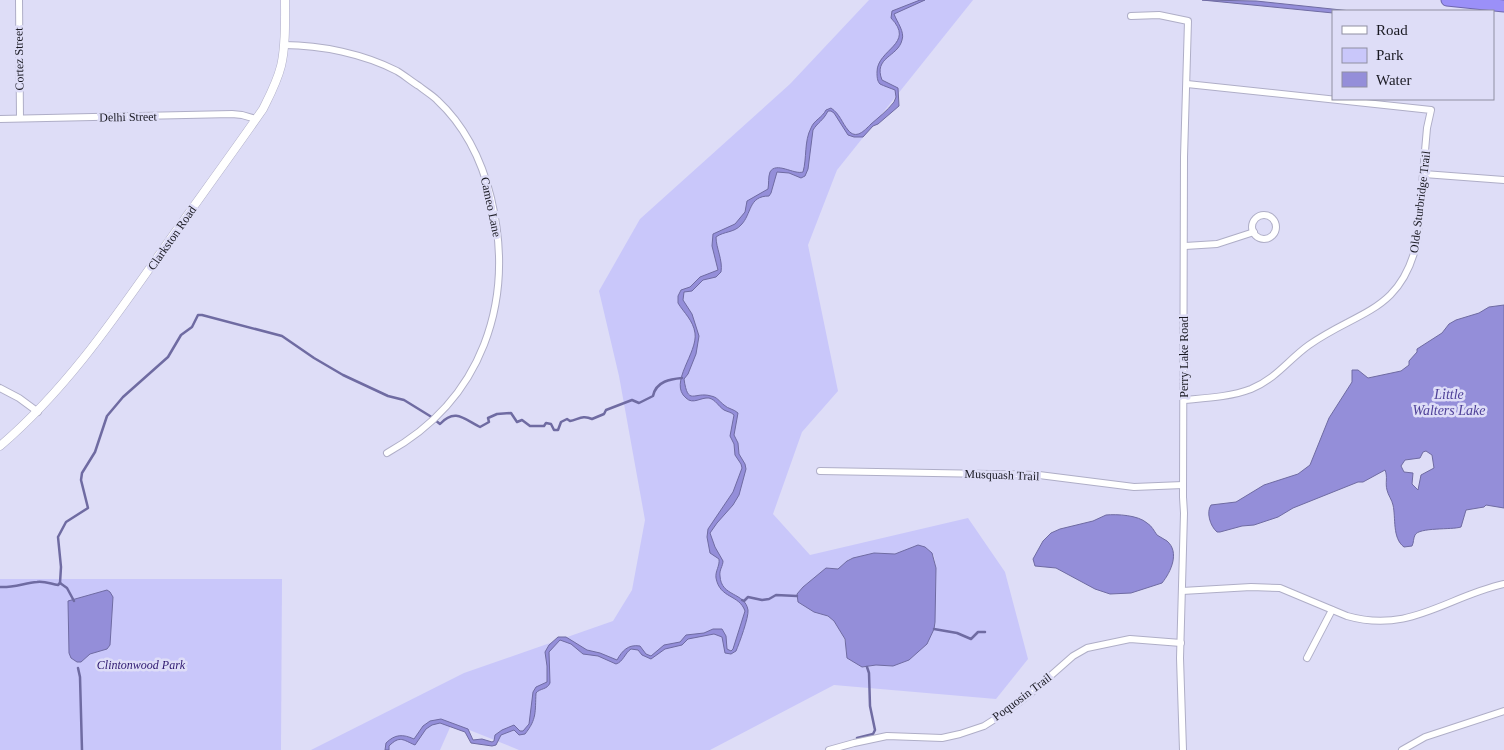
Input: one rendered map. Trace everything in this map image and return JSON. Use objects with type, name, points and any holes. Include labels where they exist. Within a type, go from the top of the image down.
[{"type":"highway","points":[[1447,0],[1504,6]]},
{"type":"street","name":"Cortez Street","points":[[19,0],[20,118]]},
{"type":"street","name":"Clarkston Road","points":[[0,446],[38,412],[86,356],[256,119],[273,89],[282,65],[285,0]]},
{"type":"street","name":"Perry Lake Road","points":[[1132,16],[1159,15],[1188,21],[1183,345],[1184,513],[1181,643],[1183,750]]},
{"type":"street","name":"Cameo Lane","points":[[284,45],[349,53],[397,71],[437,100],[465,133],[484,173],[497,222],[499,238],[498,280],[495,310],[485,345],[472,372],[438,416],[405,443],[387,453]]},
{"type":"street","name":"Olde Sturbridge Trail","points":[[1187,84],[1332,99]]},
{"type":"street","name":"Olde Sturbridge Trail","points":[[1184,400],[1218,397],[1252,388],[1280,372],[1320,337],[1376,308],[1402,282],[1413,260],[1417,242],[1431,110],[1337,100]]},
{"type":"street","name":"Delhi Street","points":[[0,118],[232,114],[256,119]]},
{"type":"street","points":[[1424,174],[1504,180]]},
{"type":"street","points":[[1185,246],[1217,244],[1254,232]]},
{"type":"street","points":[[0,388],[19,398],[38,412]]},
{"type":"street","name":"Musquash Trail","points":[[820,471],[1039,475],[1134,487],[1183,485]]},
{"type":"street","points":[[1182,591],[1251,587],[1275,588],[1296,594],[1358,619],[1372,621],[1400,620],[1436,609],[1474,592],[1504,584]]},
{"type":"street","points":[[1308,658],[1332,610]]},
{"type":"street","name":"Poquosin Trail","points":[[829,750],[854,742],[887,736],[942,738],[960,734],[984,726],[1006,712],[1032,693],[1073,656],[1087,648],[1130,639],[1181,643]]},
{"type":"street","points":[[1402,750],[1425,737],[1504,711]]},
{"type":"green space","points":[[869,0],[973,0],[837,170],[808,245],[838,391],[802,432],[773,514],[810,555],[968,518],[1005,572],[1028,659],[996,699],[834,685],[710,750],[519,750],[452,723],[440,750],[311,750],[464,673],[613,621],[632,590],[645,520],[619,376],[599,291],[640,219],[790,84]],"holes":[[[925,547],[934,556],[936,568],[934,629],[927,644],[909,660],[889,666],[862,667],[847,658],[843,634],[837,623],[798,602],[797,596],[799,592],[822,571],[831,568],[838,569],[849,559],[874,553],[895,554],[913,548]]]},
{"type":"green space","name":"Clintonwood Park","points":[[0,579],[282,579],[281,750],[0,750]]},
{"type":"water","points":[[920,0],[925,0],[894,14],[902,30],[903,37],[900,46],[881,66],[882,80],[898,88],[899,106],[873,126],[863,137],[848,135],[834,113],[828,111],[813,130],[808,169],[805,176],[801,178],[789,173],[777,172],[769,196],[757,199],[754,202],[738,228],[716,237],[721,272],[716,277],[703,280],[692,291],[684,292],[683,300],[692,314],[699,336],[696,354],[684,379],[688,393],[693,396],[705,395],[716,398],[738,413],[734,435],[738,443],[739,454],[746,469],[739,495],[710,533],[723,561],[720,574],[721,583],[724,588],[746,604],[748,610],[736,651],[731,654],[725,653],[722,637],[714,634],[688,639],[682,645],[665,649],[651,659],[642,655],[638,650],[631,649],[616,664],[598,656],[583,654],[571,644],[560,640],[549,652],[550,683],[547,687],[536,693],[533,719],[525,734],[519,735],[514,730],[501,735],[496,745],[492,746],[471,743],[465,732],[440,723],[426,729],[415,745],[404,740],[396,740],[389,746],[389,750],[385,750],[386,743],[396,736],[406,736],[414,739],[423,726],[430,721],[441,719],[468,729],[473,740],[482,739],[492,742],[495,735],[514,725],[520,731],[523,731],[529,724],[533,692],[536,687],[547,682],[545,652],[549,645],[558,637],[566,637],[587,650],[617,660],[623,651],[632,646],[640,646],[646,654],[651,656],[664,645],[680,642],[686,635],[722,629],[726,636],[727,649],[731,651],[733,649],[745,611],[739,602],[721,590],[718,585],[716,575],[719,559],[710,553],[707,537],[708,529],[733,492],[742,468],[735,455],[734,444],[730,436],[734,415],[709,398],[691,401],[681,392],[680,384],[695,341],[695,333],[690,320],[678,303],[678,296],[681,290],[690,287],[700,277],[718,270],[712,246],[713,234],[735,224],[745,212],[747,201],[768,189],[769,174],[773,169],[781,168],[803,172],[809,133],[812,125],[826,110],[831,108],[834,110],[848,130],[851,133],[857,134],[866,129],[894,102],[896,97],[895,90],[880,84],[877,74],[879,64],[898,40],[898,27],[891,18],[892,11]]},
{"type":"water","points":[[1202,0],[1256,1],[1342,10],[1332,10],[1332,13]]},
{"type":"water","name":"Little Walters Lake","points":[[1504,305],[1504,508],[1486,505],[1466,510],[1461,527],[1418,532],[1414,536],[1412,546],[1404,547],[1396,533],[1393,505],[1387,490],[1385,470],[1363,482],[1358,482],[1293,508],[1278,517],[1254,525],[1217,532],[1211,523],[1209,515],[1211,505],[1236,502],[1264,485],[1298,474],[1310,465],[1329,418],[1352,382],[1352,370],[1358,370],[1368,378],[1401,371],[1409,365],[1409,361],[1417,352],[1417,349],[1442,333],[1449,324],[1479,313],[1489,307]],"holes":[[[1426,451],[1432,455],[1434,468],[1421,475],[1418,490],[1412,484],[1413,473],[1404,472],[1401,466],[1405,460],[1420,458],[1423,452]]]},
{"type":"water","points":[[1106,515],[1127,516],[1143,520],[1157,535],[1167,541],[1171,546],[1174,556],[1171,568],[1162,583],[1131,593],[1110,594],[1095,589],[1056,568],[1035,566],[1033,559],[1043,541],[1051,533],[1093,521]]},
{"type":"water","points":[[918,545],[925,547],[932,553],[936,568],[934,629],[927,644],[909,660],[893,666],[876,665],[862,667],[847,658],[845,639],[834,621],[828,616],[814,612],[798,602],[797,594],[826,568],[838,569],[853,558],[874,553],[895,554]]},
{"type":"water","points":[[107,590],[113,597],[110,645],[107,649],[90,654],[81,662],[77,662],[71,658],[69,653],[68,601]]},
{"type":"waterway","points":[[60,583],[61,567],[58,537],[66,522],[88,508],[81,480],[82,473],[95,452],[107,416],[123,397],[168,357],[181,335],[192,327],[198,315],[282,336],[343,375],[388,396],[404,400],[440,424],[445,419],[460,416],[480,427],[489,422],[488,418],[497,414],[511,413],[517,422],[522,420],[530,426],[544,426],[546,423],[551,424],[554,430],[558,430],[561,422],[567,419],[570,421],[583,417],[592,419],[604,414],[606,410],[632,400],[639,403],[653,396],[657,387],[664,382],[682,378]]},
{"type":"waterway","points":[[0,587],[40,582],[58,585],[60,583]]},
{"type":"waterway","points":[[60,583],[67,588],[74,601]]},
{"type":"waterway","points":[[742,600],[744,601],[748,597],[762,600],[776,595],[797,596]]},
{"type":"waterway","points":[[934,629],[957,633],[971,639],[978,632],[985,632]]},
{"type":"waterway","points":[[857,738],[873,734],[875,730],[870,706],[869,673],[867,667]]},
{"type":"waterway","points":[[78,668],[80,677],[82,750]]}]
